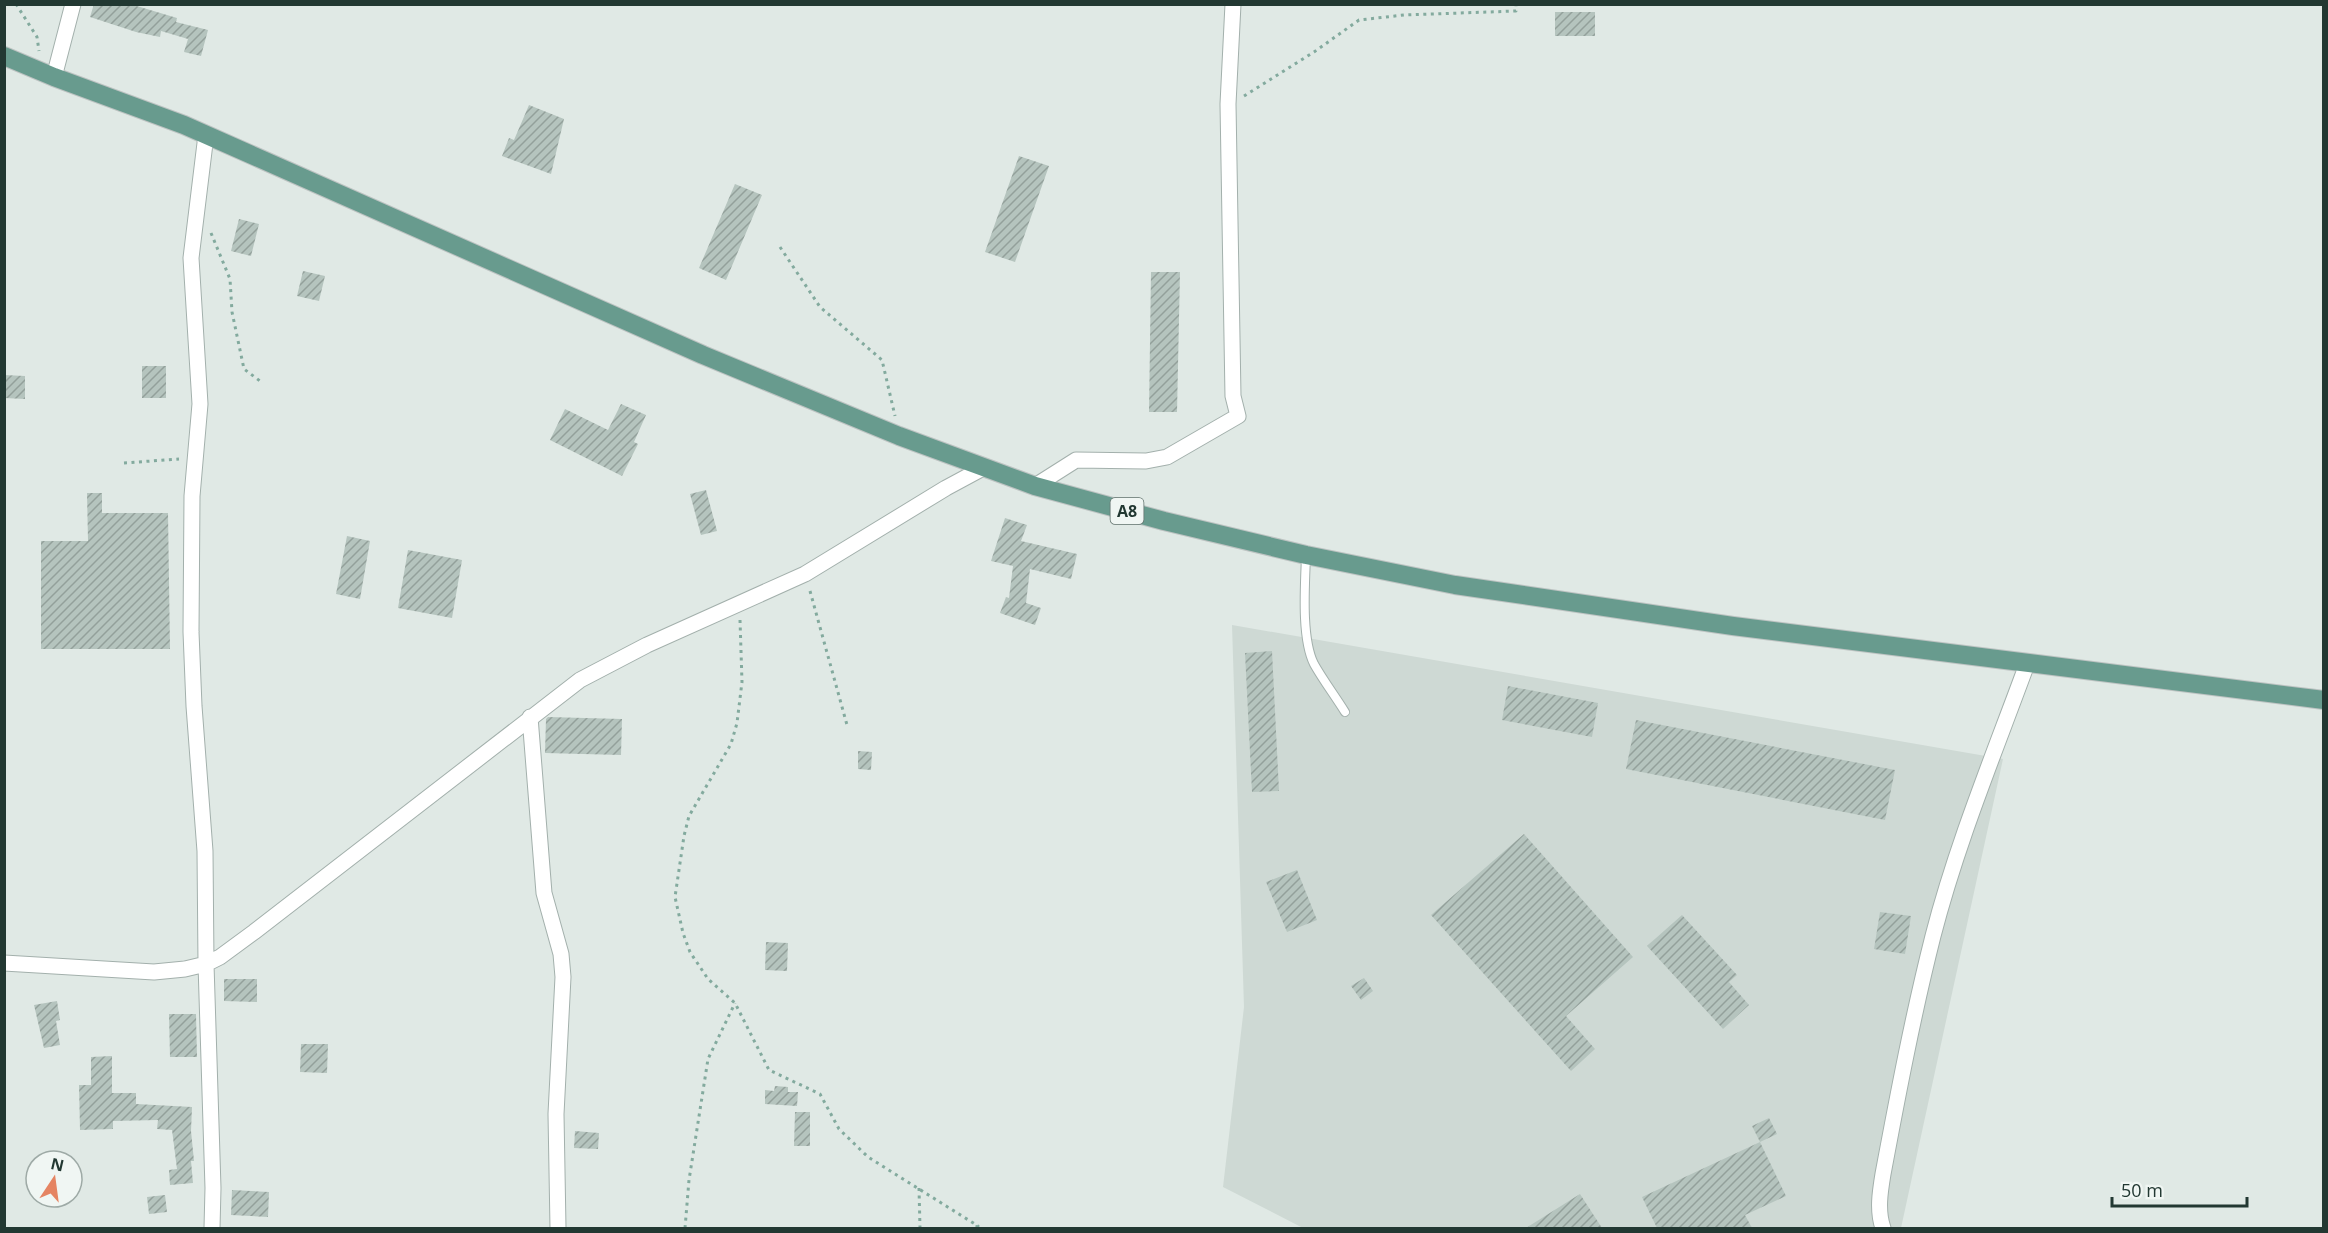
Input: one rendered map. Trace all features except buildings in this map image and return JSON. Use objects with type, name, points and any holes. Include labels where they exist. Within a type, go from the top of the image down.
[{"type":"main road","name":"A8","points":[[4,56],[206,135],[611,315],[900,436],[1035,486],[1164,521],[1306,555],[1466,586],[1733,626],[2324,700]]},
{"type":"street","points":[[47,74],[73,4]]},
{"type":"street","points":[[1035,486],[1076,460],[1146,461],[1167,457],[1238,416],[1233,396],[1228,104],[1233,4]]},
{"type":"street","points":[[206,135],[191,258],[200,404],[192,496],[191,632],[205,851],[212,1228]]},
{"type":"street","points":[[4,963],[154,972],[206,964],[220,957],[580,680],[647,645],[805,574],[946,488],[985,467]]},
{"type":"street","points":[[1883,1228],[1879,1194],[1911,1032],[1934,935],[1979,793],[2027,664]]},
{"type":"street","points":[[530,717],[544,893],[561,954],[563,977],[556,1114],[558,1228]]},
{"type":"lane","points":[[1306,555],[1304,596],[1310,650],[1314,663],[1345,712]]},
{"type":"path","points":[[16,4],[37,37],[47,74]]},
{"type":"path","points":[[1228,104],[1306,58],[1359,20],[1404,15],[1516,11],[1516,4]]},
{"type":"path","points":[[210,229],[230,279],[232,312],[244,369],[260,381]]},
{"type":"path","points":[[780,247],[820,307],[882,360],[900,436]]},
{"type":"path","points":[[124,463],[196,458]]},
{"type":"path","points":[[805,574],[847,725]]},
{"type":"path","points":[[740,604],[742,682],[737,723],[731,744],[689,816],[675,897],[690,952],[708,979],[735,1003],[769,1070],[820,1094],[839,1129],[868,1156],[978,1226],[974,1228]]},
{"type":"path","points":[[686,1228],[689,1180],[708,1059],[735,1003]]},
{"type":"path","points":[[919,1188],[920,1228]]},
{"type":"shaded area","points":[[1232,625],[2003,759],[1901,1228],[1303,1228],[1223,1187],[1244,1007]]}]
